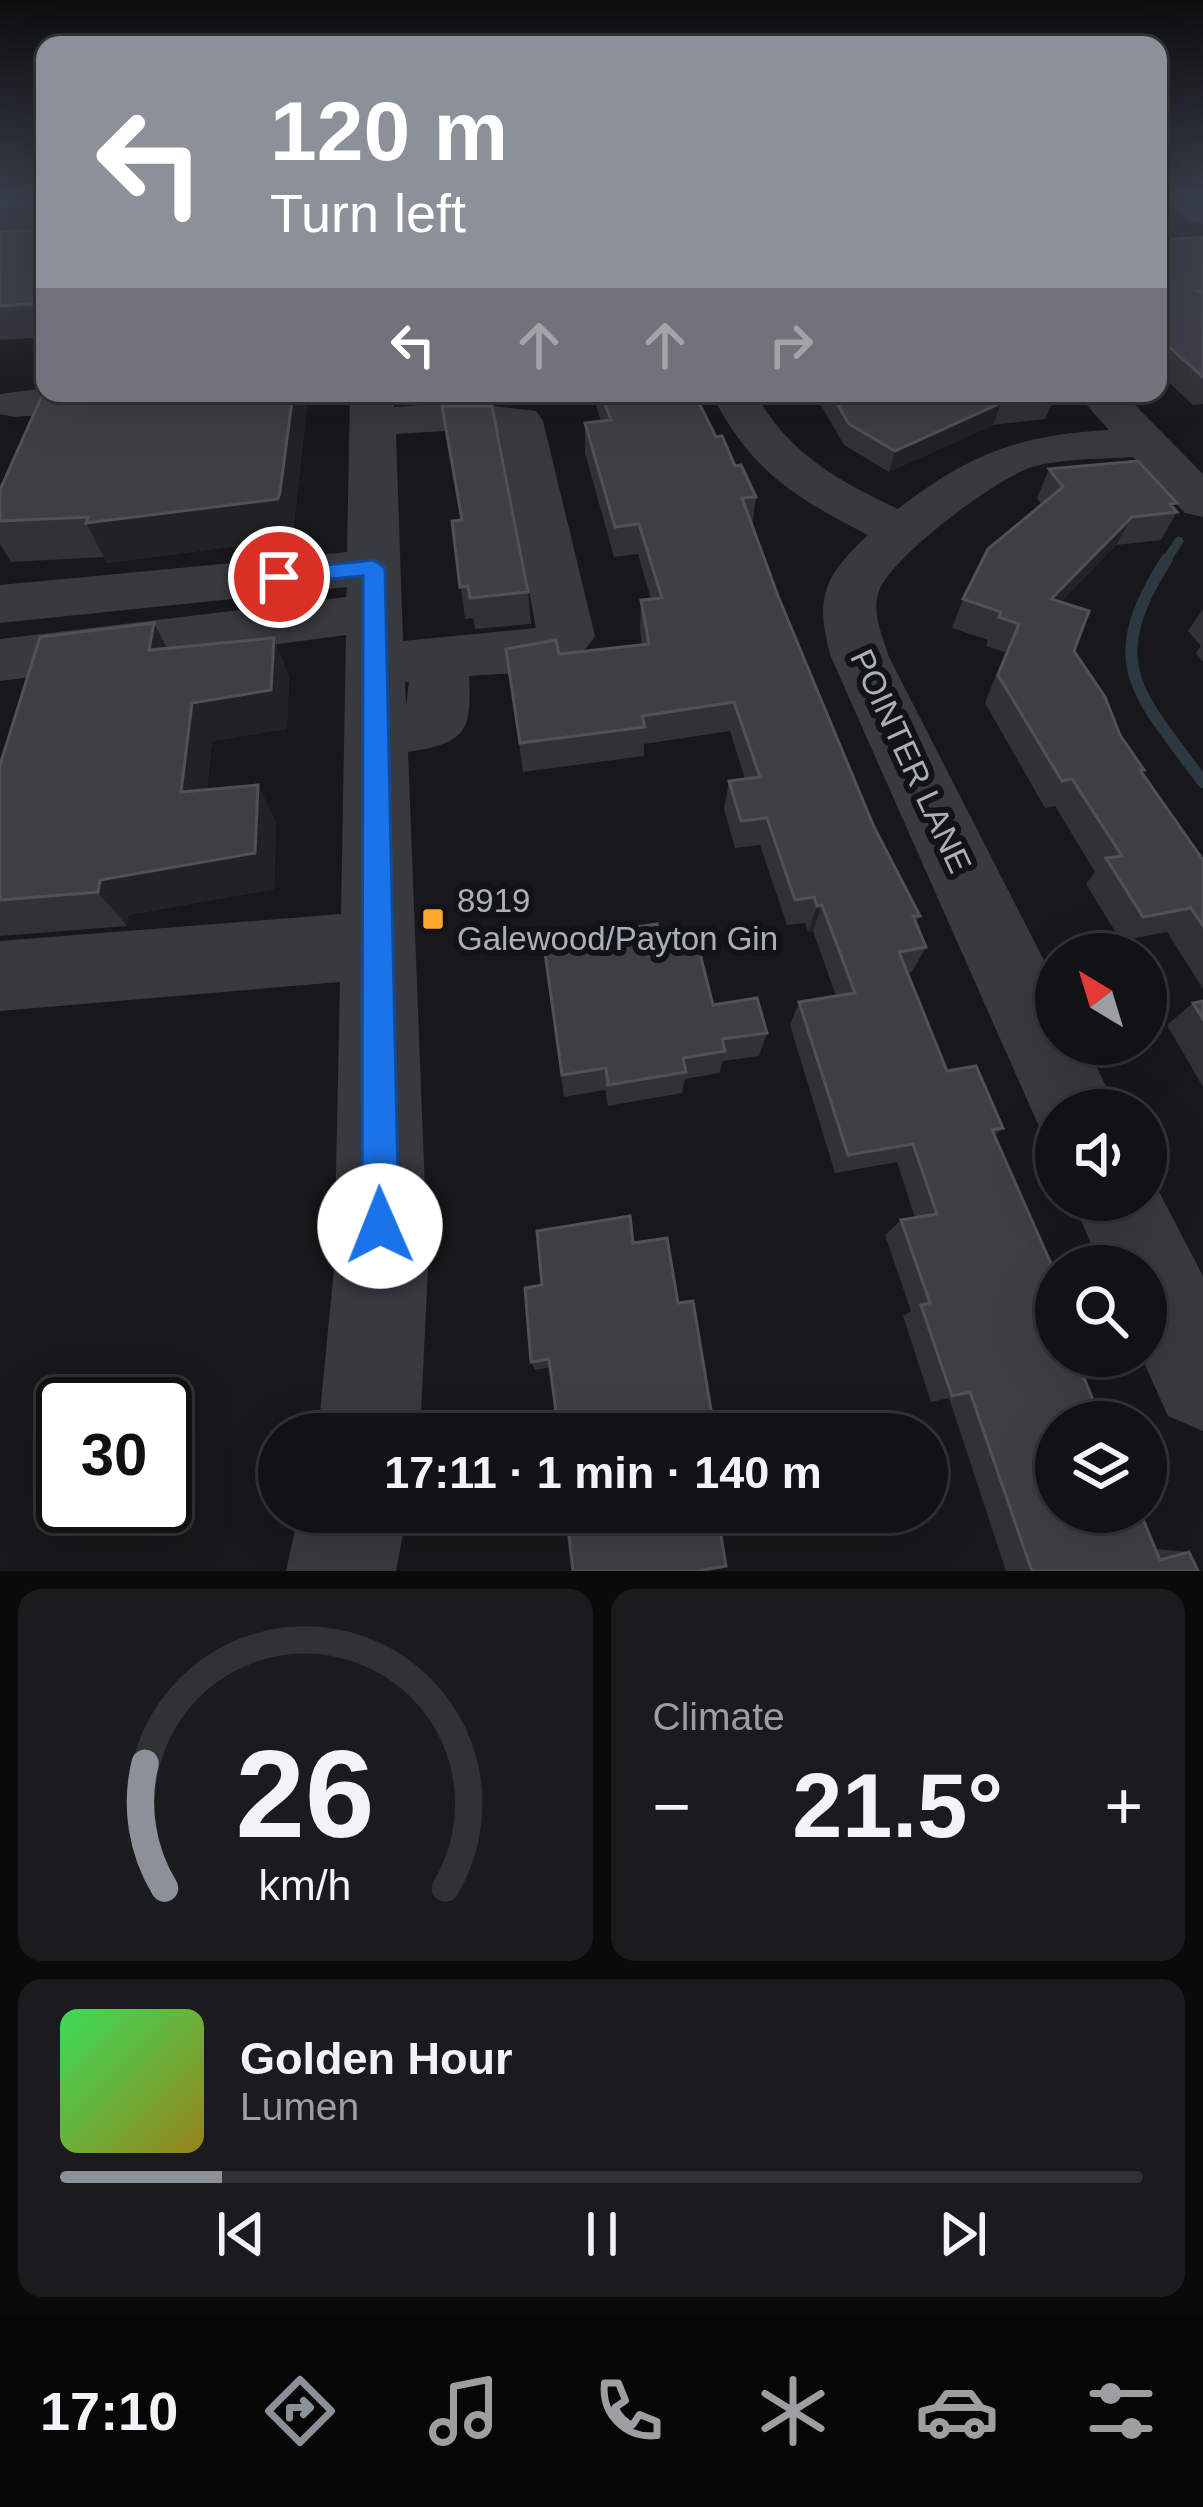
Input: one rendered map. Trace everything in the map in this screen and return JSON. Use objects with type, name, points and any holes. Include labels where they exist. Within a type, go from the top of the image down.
[{"type":"street","points":[[5,415],[94,402]]},
{"type":"street","points":[[738,402],[770,456],[803,481],[905,533]]},
{"type":"street","points":[[1107,402],[1203,502]]},
{"type":"street","points":[[0,660],[387,647],[545,649],[566,636],[520,421],[398,407],[387,647],[376,945],[381,1268],[371,1413]]},
{"type":"street","name":"POINTER LANE","points":[[1065,1089],[860,657],[850,626],[850,591],[866,565],[1006,460],[1145,442]]},
{"type":"street","points":[[0,604],[387,647]]},
{"type":"street","points":[[0,976],[376,945]]},
{"type":"street","points":[[1127,1221],[1203,1381]]},
{"type":"street","points":[[340,1571],[348,1533]]},
{"type":"building","points":[[0,271],[36,271],[36,304],[0,306]]},
{"type":"building","points":[[1167,271],[1203,271],[1203,291],[1199,291],[1203,294],[1203,377],[1167,345]]},
{"type":"building","points":[[39,402],[292,402],[278,499],[86,523],[88,517],[0,521],[0,490]]},
{"type":"building","points":[[604,402],[698,402],[735,466],[741,465],[756,497],[742,498],[778,596],[874,827],[920,916],[913,916],[926,947],[899,952],[947,1071],[976,1066],[1003,1128],[992,1130],[1043,1245],[1035,1245],[1035,1377],[1084,1377],[1093,1401],[1035,1401],[1035,1533],[1149,1533],[1160,1560],[1189,1552],[1198,1571],[1032,1571],[970,1392],[952,1396],[921,1305],[930,1303],[901,1220],[937,1214],[913,1144],[848,1155],[799,1002],[855,993],[822,905],[817,906],[814,897],[795,900],[767,818],[741,821],[729,781],[760,777],[734,702],[642,716],[645,727],[520,743],[506,649],[556,640],[559,654],[649,644],[641,600],[662,598],[639,524],[615,527],[585,423],[611,420]]},
{"type":"building","points":[[836,402],[1012,402],[895,451],[849,424]]},
{"type":"building","points":[[442,406],[492,406],[528,592],[470,598],[468,586],[460,587],[452,521],[462,520]]},
{"type":"building","points":[[1138,461],[1177,503],[1170,504],[1177,512],[1132,517],[1051,599],[1089,611],[1074,651],[1105,697],[1120,735],[1144,770],[1140,770],[1203,860],[1203,926],[1191,908],[1143,917],[1106,858],[1122,856],[1072,779],[1062,781],[998,675],[1019,624],[999,617],[1001,612],[963,599],[988,549],[1063,487],[1049,469]]},
{"type":"building","points":[[154,623],[149,650],[274,638],[271,690],[192,703],[181,792],[258,785],[255,853],[100,880],[98,892],[0,900],[0,765],[40,637]]},
{"type":"building","points":[[657,924],[659,934],[694,930],[713,1005],[757,998],[767,1033],[722,1039],[725,1051],[683,1058],[686,1072],[608,1085],[606,1068],[562,1075],[545,953],[592,946],[590,934]]},
{"type":"building","points":[[630,1216],[633,1243],[667,1238],[678,1303],[693,1301],[712,1413],[556,1413],[549,1359],[531,1362],[525,1288],[542,1285],[537,1231]]},
{"type":"building","points":[[569,1533],[720,1533],[726,1566],[698,1571],[573,1571]]},
{"type":"waterway","points":[[1167,559],[1179,541]]},
{"type":"waterway","points":[[1167,559],[1146,595],[1131,653],[1145,700],[1203,782]]},
{"type":"place","name":"8919 Galewood/Payton Gin","points":[[433,919]]},
{"type":"route","points":[[279,577],[374,568],[380,1226]]}]
